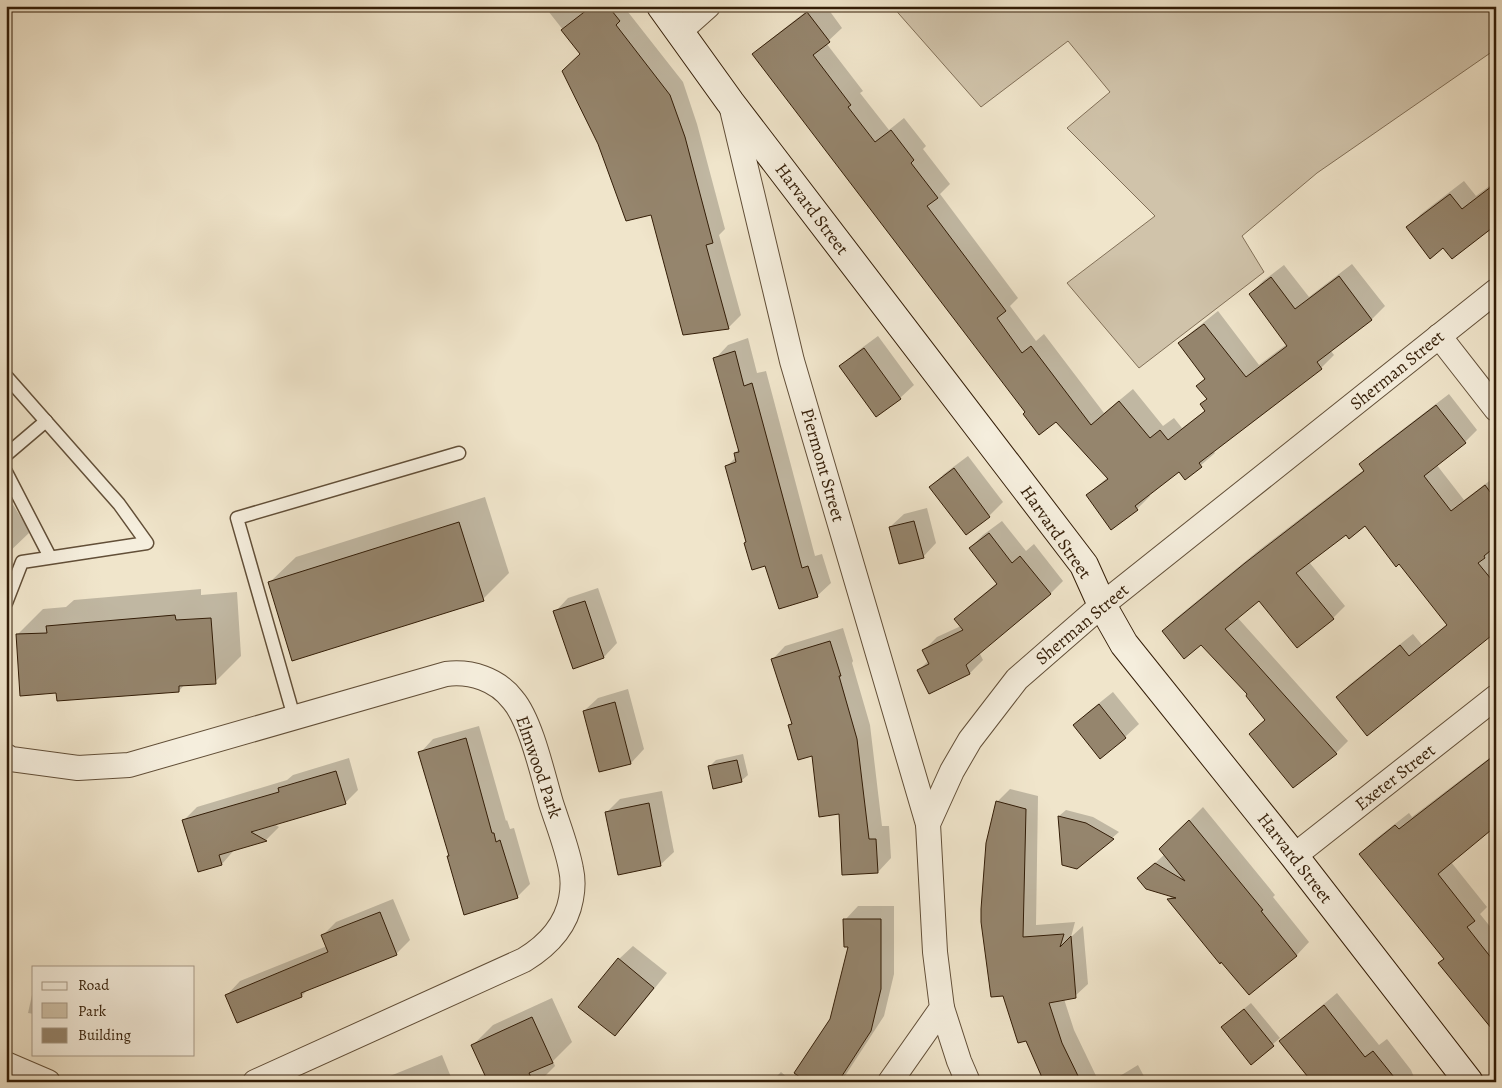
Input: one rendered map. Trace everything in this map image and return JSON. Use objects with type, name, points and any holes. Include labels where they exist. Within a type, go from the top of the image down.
[{"type":"street","name":"Harvard Street","points":[[661,6],[730,102],[1084,565],[1102,605],[1124,644],[1294,856],[1469,1082]]},
{"type":"street","points":[[680,31],[708,6]]},
{"type":"street","name":"Piermont Street","points":[[730,102],[792,361],[928,824]]},
{"type":"street","name":"Sherman Street","points":[[942,1008],[935,952],[928,824],[952,771],[970,740],[1017,679],[1102,605],[1496,291]]},
{"type":"street","points":[[1438,336],[1496,409]]},
{"type":"street","name":"Elmwood Park","points":[[6,756],[11,759],[78,768],[129,765],[446,674],[474,675],[483,678],[499,687],[513,699],[526,724],[569,859],[572,878],[571,898],[561,927],[533,955],[255,1082]]},
{"type":"street","name":"Exeter Street","points":[[1294,856],[1496,697]]},
{"type":"street","points":[[890,1082],[942,1008]]},
{"type":"street","points":[[942,1008],[968,1082]]},
{"type":"street","points":[[6,1064],[48,1082]]},
{"type":"lane","points":[[6,376],[119,504],[147,542],[22,562],[6,603]]},
{"type":"lane","points":[[6,456],[46,421]]},
{"type":"lane","points":[[294,717],[237,518],[459,453]]},
{"type":"lane","points":[[6,472],[50,557]]},
{"type":"green space","points":[[892,6],[1496,6],[1496,49],[1317,173],[1242,236],[1264,272],[1139,368],[1067,283],[1155,216],[1067,128],[1110,92],[1068,41],[981,107]]},
{"type":"building","points":[[592,6],[608,6],[620,21],[616,25],[670,95],[685,137],[713,243],[706,245],[729,329],[683,335],[651,215],[626,221],[598,144],[562,71],[580,54],[561,30]]},
{"type":"building","points":[[807,12],[830,42],[813,55],[851,105],[848,107],[875,142],[891,130],[914,160],[911,163],[938,198],[927,206],[1006,311],[997,318],[1022,353],[1031,346],[1091,425],[1119,401],[1150,438],[1160,430],[1168,440],[1205,411],[1200,404],[1207,399],[1196,386],[1205,379],[1178,343],[1204,324],[1246,377],[1287,346],[1249,294],[1271,277],[1295,309],[1339,276],[1372,320],[1317,362],[1322,369],[1199,463],[1202,467],[1185,480],[1179,472],[1135,506],[1138,510],[1111,530],[1086,495],[1108,479],[1056,422],[1039,435],[1023,414],[1025,412],[752,54]]},
{"type":"building","points":[[1496,183],[1496,225],[1452,259],[1443,248],[1430,259],[1406,227],[1450,194],[1462,209]]},
{"type":"building","points":[[864,348],[901,399],[876,417],[839,366]]},
{"type":"building","points":[[735,351],[744,386],[752,383],[802,568],[808,566],[818,597],[779,609],[765,566],[752,570],[725,466],[736,462],[734,453],[739,452],[713,358]]},
{"type":"building","points":[[1436,405],[1466,443],[1424,476],[1451,511],[1485,485],[1496,500],[1496,546],[1478,563],[1496,585],[1496,632],[1367,736],[1336,697],[1400,645],[1409,656],[1447,625],[1399,564],[1396,567],[1365,526],[1349,539],[1346,535],[1296,573],[1334,619],[1297,648],[1259,601],[1225,629],[1337,754],[1293,788],[1249,734],[1265,720],[1246,696],[1247,694],[1201,645],[1184,659],[1162,631],[1245,563],[1364,471],[1359,464]]},
{"type":"building","points":[[954,468],[990,517],[966,535],[929,487]]},
{"type":"building","points":[[914,521],[924,558],[899,564],[889,527]]},
{"type":"building","points":[[459,522],[484,601],[292,661],[268,582]]},
{"type":"building","points":[[989,533],[1012,563],[1020,556],[1051,594],[966,665],[970,674],[929,694],[917,670],[929,664],[922,650],[963,630],[954,619],[997,584],[969,548]]},
{"type":"building","points":[[585,601],[604,658],[573,669],[553,611]]},
{"type":"building","points":[[175,615],[176,620],[211,618],[216,684],[179,686],[179,692],[57,701],[56,693],[20,696],[16,634],[47,633],[46,626]]},
{"type":"building","points":[[830,641],[857,739],[869,839],[876,839],[878,873],[842,875],[839,814],[819,817],[812,756],[798,760],[788,725],[792,724],[771,659]]},
{"type":"building","points":[[615,702],[631,764],[599,772],[583,711]]},
{"type":"building","points":[[1099,704],[1126,738],[1100,759],[1073,725]]},
{"type":"building","points":[[466,738],[492,833],[494,833],[496,842],[500,840],[518,898],[464,915],[447,856],[449,856],[418,752]]},
{"type":"building","points":[[1496,754],[1496,826],[1438,874],[1475,921],[1467,927],[1496,964],[1496,1034],[1438,963],[1444,959],[1359,854],[1395,825],[1399,829]]},
{"type":"building","points":[[737,760],[742,782],[713,789],[708,766]]},
{"type":"building","points":[[336,771],[346,804],[251,832],[267,841],[219,855],[222,865],[198,872],[182,820],[279,792],[278,788]]},
{"type":"building","points":[[996,801],[1026,809],[1023,937],[1064,934],[1060,947],[1071,936],[1076,998],[1049,1003],[1062,1043],[1081,1082],[1044,1082],[1026,1041],[1018,1043],[1003,996],[991,997],[981,909],[986,843]]},
{"type":"building","points":[[649,803],[661,866],[618,875],[605,812]]},
{"type":"building","points":[[1058,816],[1086,823],[1114,839],[1077,869],[1062,865]]},
{"type":"building","points":[[1189,820],[1263,910],[1261,911],[1297,956],[1249,995],[1221,962],[1220,964],[1167,899],[1176,898],[1146,889],[1137,878],[1155,863],[1185,881],[1159,849]]},
{"type":"building","points":[[380,912],[397,955],[301,993],[302,997],[237,1023],[225,995],[328,952],[321,935]]},
{"type":"building","points":[[843,919],[881,919],[881,989],[871,1031],[838,1082],[807,1082],[794,1073],[830,1019],[848,947],[844,947]]},
{"type":"building","points":[[618,958],[654,988],[615,1036],[578,1007]]},
{"type":"building","points":[[1324,1005],[1365,1057],[1373,1051],[1398,1082],[1312,1082],[1279,1041]]},
{"type":"building","points":[[1244,1009],[1274,1046],[1251,1065],[1221,1027]]},
{"type":"building","points":[[532,1017],[553,1063],[529,1073],[533,1082],[488,1082],[471,1045]]}]
